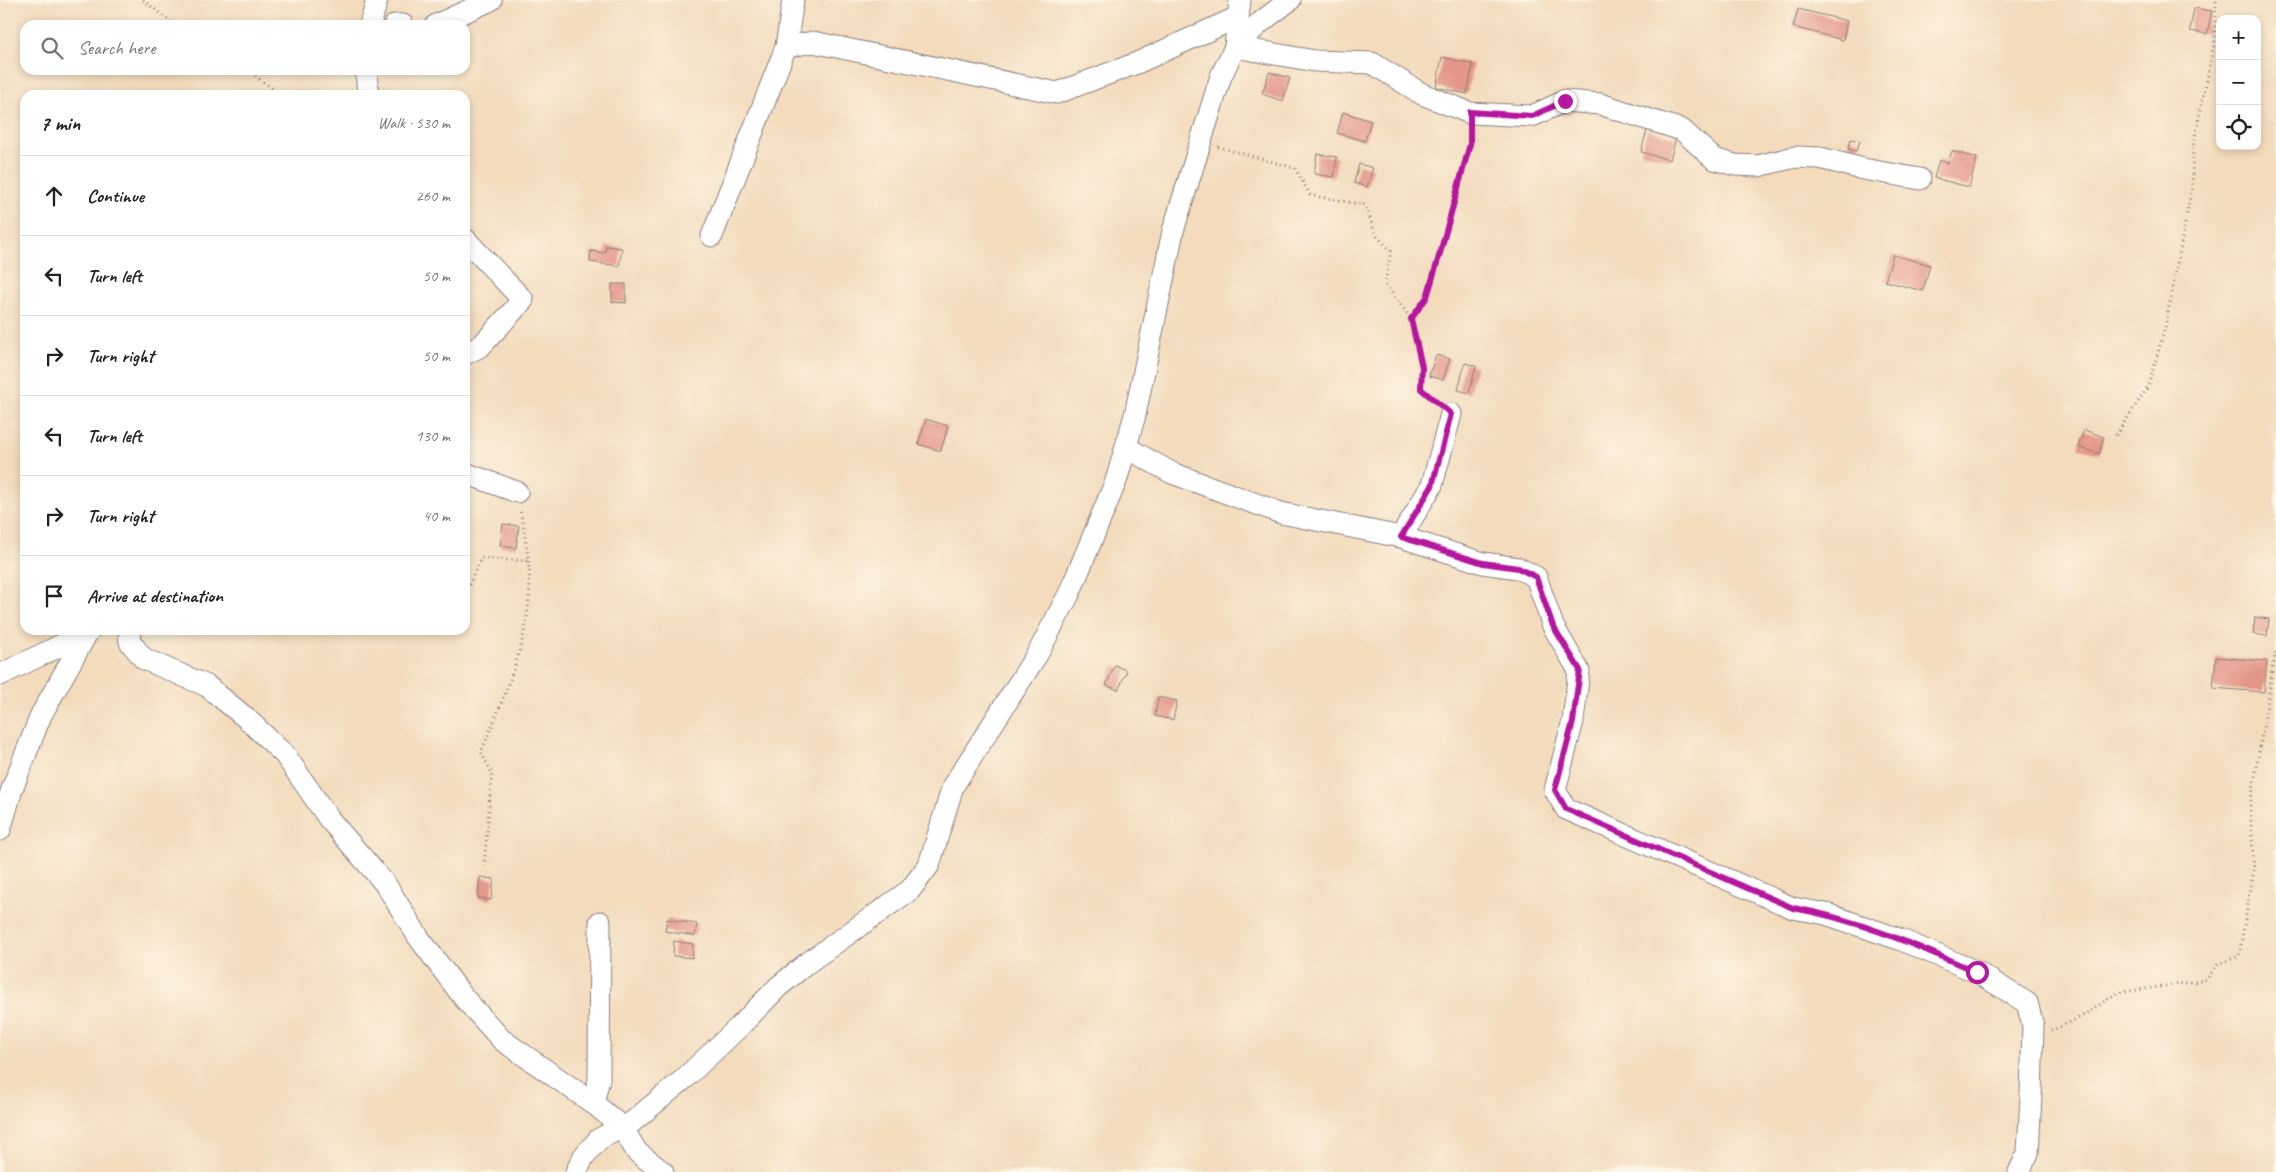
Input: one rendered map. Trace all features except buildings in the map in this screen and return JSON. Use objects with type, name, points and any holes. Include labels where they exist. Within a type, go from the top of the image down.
[{"type":"street","points":[[371,20],[377,0]]},
{"type":"street","points":[[447,20],[491,0]]},
{"type":"street","points":[[712,236],[786,47],[793,0]]},
{"type":"street","points":[[1234,47],[1261,22],[1290,0]]},
{"type":"street","points":[[786,47],[813,42],[1057,93],[1137,63],[1239,8]]},
{"type":"street","points":[[576,1172],[584,1156],[599,1139],[631,1123],[684,1079],[785,981],[910,890],[929,865],[953,786],[1038,653],[1070,592],[1116,480],[1127,448],[1173,232],[1221,76],[1234,47],[1239,8]]},
{"type":"street","points":[[1234,47],[1315,61],[1372,63],[1422,94],[1470,112],[1532,116],[1565,101],[1600,104],[1682,130],[1714,159],[1735,165],[1758,166],[1795,158],[1820,158],[1920,179]]},
{"type":"street","points":[[366,75],[368,90]]},
{"type":"street","points":[[470,244],[523,300],[481,346],[470,351]]},
{"type":"street","points":[[1401,537],[1432,486],[1451,414]]},
{"type":"street","points":[[1127,448],[1172,473],[1281,513],[1401,537],[1483,563],[1518,568],[1536,577],[1553,626],[1580,670],[1573,722],[1555,790],[1566,809],[1793,908],[1826,914],[1899,938],[1977,972],[2027,1003],[2034,1026],[2028,1153],[2019,1172]]},
{"type":"street","points":[[470,475],[517,492]]},
{"type":"street","points":[[0,675],[83,635]]},
{"type":"street","points":[[0,830],[12,789],[41,715],[87,635]]},
{"type":"street","points":[[130,635],[130,642],[144,660],[207,686],[246,718],[285,755],[329,820],[386,885],[419,938],[464,998],[502,1040],[593,1104],[622,1127],[637,1152],[663,1172]]},
{"type":"street","points":[[593,1104],[599,1079],[600,922]]},
{"type":"path","points":[[143,0],[169,20]]},
{"type":"path","points":[[2116,435],[2148,387],[2165,328],[2192,188],[2193,146],[2215,40],[2216,0]]},
{"type":"path","points":[[254,75],[274,90]]},
{"type":"path","points":[[1411,319],[1427,297],[1443,245],[1470,144],[1470,112]]},
{"type":"path","points":[[1200,142],[1295,168],[1310,195],[1366,205],[1376,235],[1391,252],[1385,284],[1411,319],[1422,367],[1421,389],[1451,414]]},
{"type":"path","points":[[484,866],[492,773],[482,752],[526,628],[530,597],[528,561],[517,492]]},
{"type":"path","points":[[470,583],[481,558],[528,561]]},
{"type":"path","points":[[2033,1040],[2081,1017],[2117,993],[2206,980],[2218,964],[2239,956],[2254,869],[2250,807],[2276,649]]},
{"type":"route","points":[[1565,101],[1532,116],[1470,112],[1470,144],[1455,201],[1427,297],[1411,319],[1422,367],[1421,389],[1451,414],[1432,486],[1401,537],[1483,563],[1518,568],[1536,577],[1553,626],[1580,670],[1573,722],[1555,790],[1566,809],[1670,852],[1793,908],[1826,914],[1899,938],[1977,972]]}]
